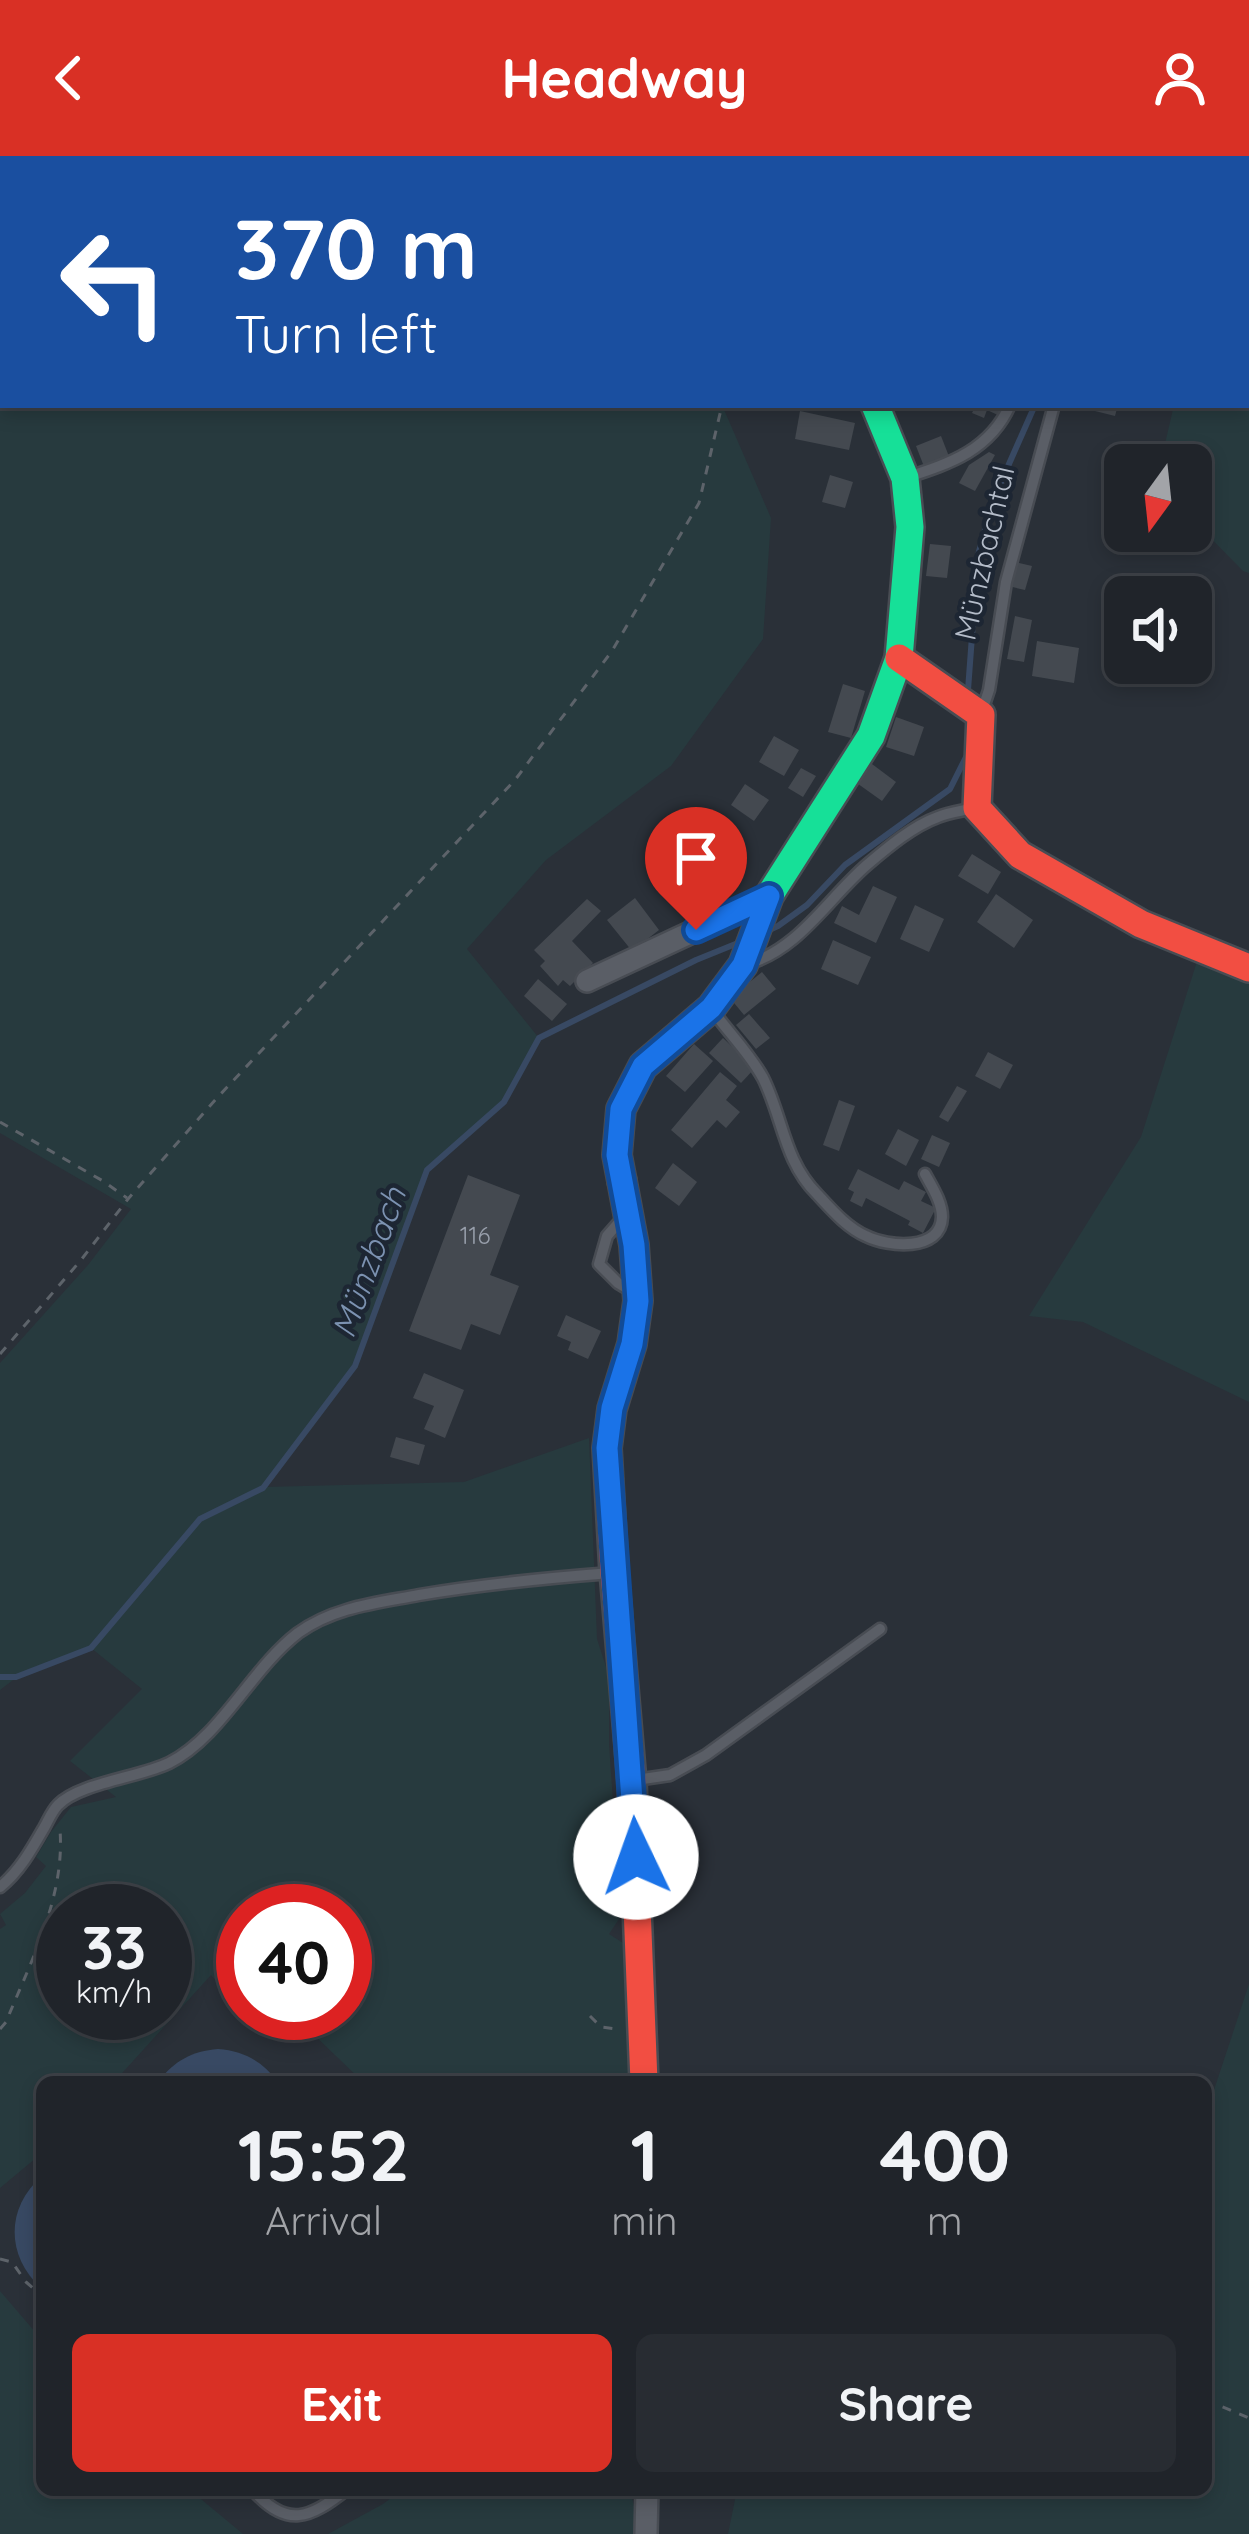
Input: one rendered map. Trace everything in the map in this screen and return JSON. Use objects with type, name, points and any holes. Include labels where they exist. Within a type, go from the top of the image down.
[{"type":"street","points":[[644,2076],[632,1781],[607,1448],[612,1408],[632,1344],[638,1295],[637,1263],[617,1155],[621,1109],[643,1066],[711,1008],[745,959],[764,909],[872,736],[899,658],[910,527],[905,478],[876,408]]},
{"type":"street","points":[[899,658],[976,713]]},
{"type":"street","name":"Münzbachtal","points":[[976,713],[977,808]]},
{"type":"street","points":[[977,808],[1020,855],[1141,924],[1249,968]]},
{"type":"street","points":[[587,981],[764,909]]},
{"type":"street","points":[[646,2534],[647,2496]]},
{"type":"lane","points":[[905,478],[966,455],[996,430],[1008,408]]},
{"type":"lane","name":"Münzbachtal","points":[[976,713],[989,690],[1006,581],[1053,408]]},
{"type":"lane","points":[[745,959],[765,959],[902,837],[936,817],[977,808]]},
{"type":"lane","points":[[711,1008],[761,1074],[796,1169],[861,1234],[891,1243],[932,1238],[939,1231],[942,1211],[925,1174]]},
{"type":"lane","points":[[0,1886],[28,1854],[59,1804],[78,1792],[171,1762],[202,1738],[267,1661],[324,1617],[358,1606],[460,1588],[614,1572]]},
{"type":"lane","points":[[632,1781],[670,1775],[706,1755],[880,1629]]},
{"type":"lane","points":[[259,2496],[280,2514],[301,2516],[320,2510],[338,2496]]},
{"type":"path","points":[[0,1354],[216,1099],[515,780],[612,652],[699,503],[721,408]]},
{"type":"path","points":[[0,1122],[128,1199]]},
{"type":"path","points":[[0,2030],[46,1927],[62,1856],[59,1804]]},
{"type":"path","points":[[590,2016],[601,2027],[643,2032]]},
{"type":"path","points":[[0,2259],[12,2262],[36,2291]]},
{"type":"path","points":[[1212,2403],[1249,2418]]},
{"type":"green space","points":[[0,408],[723,408],[771,518],[763,639],[671,766],[546,860],[467,949],[539,1038],[504,1102],[427,1170],[355,1366],[264,1487],[464,1482],[589,1438],[597,1639],[609,1676],[621,1916],[609,1934],[623,1943],[628,1963],[633,2076],[357,2076],[319,2040],[372,2040],[372,1884],[216,1884],[216,1981],[211,1975],[192,1996],[192,1884],[36,1884],[36,2040],[152,2040],[119,2076],[36,2076],[36,2158],[0,2188],[0,1929],[6,1925],[0,1914],[46,1866],[36,1857],[71,1807],[116,1797],[70,1761],[142,1689],[91,1648],[17,1677],[0,1690],[0,1363],[131,1209],[0,1133]]},
{"type":"green space","points":[[1173,408],[1249,408],[1249,573],[1212,539],[1212,444],[1165,444]]},
{"type":"green space","points":[[1201,949],[1249,967],[1249,1402],[1083,1322],[1029,1316],[1141,1137]]},
{"type":"green space","points":[[1249,1984],[1249,2534],[728,2534],[736,2496],[1212,2496],[1214,2090]]},
{"type":"green space","points":[[0,2291],[36,2333],[36,2496],[197,2496],[243,2534],[0,2534]]},
{"type":"green space","points":[[394,2496],[632,2496],[637,2518],[634,2534],[328,2534]]},
{"type":"water","points":[[200,2052],[236,2052],[252,2058],[273,2076],[163,2076],[184,2058]]},
{"type":"water","points":[[36,2182],[36,2282],[16,2248],[16,2217]]},
{"type":"building","points":[[974,408],[1004,408],[1000,416],[987,410],[984,418],[972,413]]},
{"type":"building","points":[[1087,408],[1117,408],[1115,416]]},
{"type":"building","points":[[800,411],[855,423],[849,450],[795,439]]},
{"type":"building","points":[[941,436],[950,459],[925,469],[916,446]]},
{"type":"building","points":[[989,452],[995,455],[975,491],[959,483],[969,465]]},
{"type":"building","points":[[830,475],[853,482],[845,508],[822,502]]},
{"type":"building","points":[[930,544],[951,546],[947,578],[926,576]]},
{"type":"building","points":[[1015,562],[1032,566],[1025,590],[1008,586]]},
{"type":"building","points":[[1015,616],[1032,620],[1024,662],[1007,659]]},
{"type":"building","points":[[1037,641],[1079,648],[1074,683],[1032,676]]},
{"type":"building","points":[[843,684],[865,691],[851,738],[828,732]]},
{"type":"building","points":[[896,717],[924,727],[914,756],[886,747]]},
{"type":"building","points":[[774,736],[799,750],[784,776],[759,762]]},
{"type":"building","points":[[868,761],[896,782],[882,801],[854,781]]},
{"type":"building","points":[[801,768],[816,776],[803,797],[788,788]]},
{"type":"building","points":[[745,784],[769,800],[754,821],[731,805]]},
{"type":"building","points":[[711,840],[736,855],[722,877],[697,862]]},
{"type":"building","points":[[972,854],[1001,872],[988,894],[958,876]]},
{"type":"building","points":[[873,886],[897,897],[876,943],[834,923],[842,906],[859,915]]},
{"type":"building","points":[[996,894],[1033,920],[1014,948],[977,922]]},
{"type":"building","points":[[635,898],[659,930],[632,951],[607,920]]},
{"type":"building","points":[[587,899],[601,911],[572,941],[593,963],[570,986],[563,980],[558,986],[540,966],[545,961],[534,950]]},
{"type":"building","points":[[915,905],[944,919],[929,952],[900,939]]},
{"type":"building","points":[[833,940],[871,957],[858,985],[821,969]]},
{"type":"building","points":[[762,972],[776,989],[744,1015],[730,998]]},
{"type":"building","points":[[538,979],[567,1004],[552,1021],[524,996]]},
{"type":"building","points":[[749,1014],[770,1038],[756,1049],[736,1025]]},
{"type":"building","points":[[723,1038],[755,1068],[741,1083],[709,1053]]},
{"type":"building","points":[[694,1044],[713,1061],[685,1092],[666,1076]]},
{"type":"building","points":[[988,1052],[1013,1065],[1000,1089],[975,1076]]},
{"type":"building","points":[[720,1072],[737,1086],[726,1100],[740,1112],[726,1128],[717,1120],[692,1148],[671,1130]]},
{"type":"building","points":[[957,1086],[967,1091],[948,1122],[939,1117]]},
{"type":"building","points":[[839,1100],[855,1106],[839,1151],[823,1145]]},
{"type":"building","points":[[898,1129],[919,1140],[906,1166],[885,1154]]},
{"type":"building","points":[[932,1135],[950,1143],[939,1167],[921,1159]]},
{"type":"building","points":[[673,1163],[697,1182],[679,1206],[655,1188]]},
{"type":"building","points":[[858,1169],[899,1190],[904,1181],[926,1192],[921,1201],[936,1208],[923,1233],[866,1198],[862,1207],[850,1201],[854,1192],[848,1189]]},
{"type":"building","points":[[468,1175],[520,1195],[490,1275],[519,1286],[500,1335],[471,1324],[461,1350],[409,1331]]},
{"type":"building","points":[[566,1315],[601,1331],[588,1359],[568,1350],[571,1342],[557,1336]]},
{"type":"building","points":[[424,1373],[464,1390],[445,1438],[424,1429],[434,1406],[413,1398]]},
{"type":"building","points":[[396,1437],[425,1445],[419,1465],[390,1457]]},
{"type":"waterway","name":"Münzbach","points":[[968,690],[978,555],[994,498],[1034,408]]},
{"type":"waterway","name":"Münzbach","points":[[767,931],[807,905],[845,865],[950,789],[966,757]]},
{"type":"waterway","name":"Münzbach","points":[[0,1677],[16,1677],[91,1648],[200,1519],[263,1488],[355,1366],[427,1170],[504,1102],[539,1038],[738,943]]},
{"type":"traffic: fast","points":[[622,1181],[617,1155],[621,1109],[643,1066],[711,1008],[743,965],[769,896],[871,736],[899,658],[910,527],[905,478],[876,408]]},
{"type":"traffic: jam","points":[[899,658],[981,715],[977,808],[1020,855],[1141,924],[1249,968]]},
{"type":"traffic: jam","points":[[622,1181],[638,1301],[607,1448],[632,1781],[644,2076]]},
{"type":"route","points":[[636,1857],[607,1448],[638,1301],[637,1263],[617,1155],[621,1109],[643,1066],[711,1008],[743,965],[769,896],[696,930]]}]
